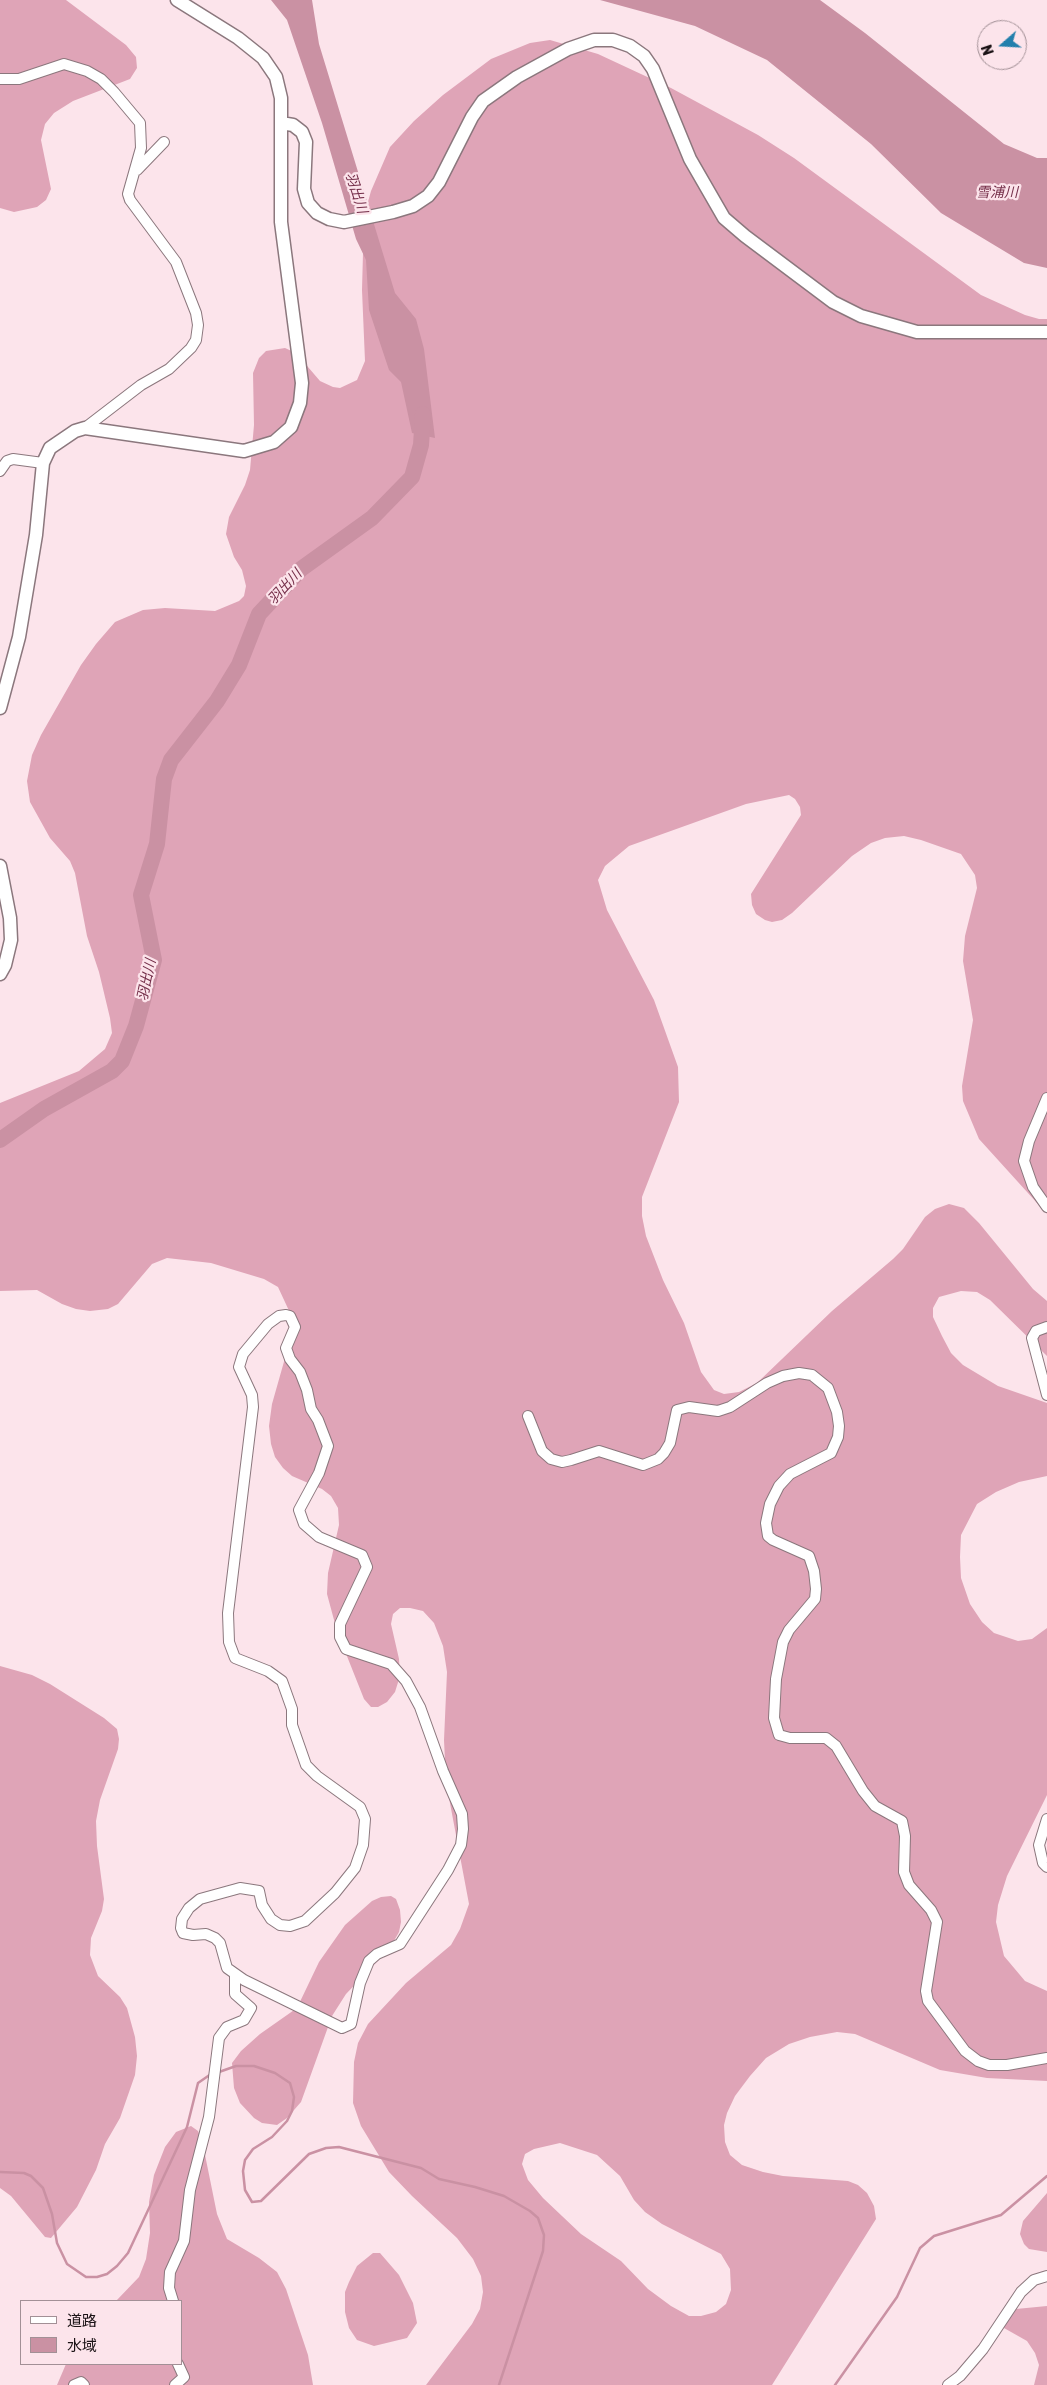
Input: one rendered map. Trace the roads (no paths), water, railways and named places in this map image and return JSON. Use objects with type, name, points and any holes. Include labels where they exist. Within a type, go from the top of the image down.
[{"type":"street","points":[[0,708],[19,637],[36,535],[43,463],[50,448],[74,430],[85,428],[244,451],[274,442],[290,427],[300,403],[302,383],[281,222],[279,147],[281,98],[276,77],[263,58],[238,38],[177,0]]},
{"type":"street","points":[[281,123],[293,125],[302,132],[306,142],[304,189],[308,203],[316,213],[329,220],[344,222],[393,212],[412,206],[428,196],[439,182],[472,117],[483,101],[517,77],[568,49],[594,40],[613,40],[630,46],[644,56],[653,69],[690,159],[724,218],[833,302],[861,316],[917,332],[1047,332]]},
{"type":"street","points":[[0,79],[20,79],[64,64],[80,68],[101,79],[140,123],[141,148],[128,194],[130,200],[176,262],[185,282],[198,325],[196,340],[169,369],[142,384],[85,428]]},
{"type":"street","points":[[134,173],[164,142]]},
{"type":"street","points":[[0,470],[7,461],[13,459],[43,463]]},
{"type":"street","points":[[0,866],[10,918],[5,942],[5,965],[0,974]]},
{"type":"street","points":[[1047,1098],[1029,1141],[1024,1161],[1033,1187],[1047,1207]]},
{"type":"street","points":[[286,1315],[290,1316],[295,1327],[286,1348],[290,1360],[300,1372],[307,1390],[311,1409],[318,1420],[328,1446],[319,1473],[299,1510],[304,1524],[319,1538],[362,1555],[367,1567],[340,1624],[340,1637],[346,1649],[391,1664],[406,1680],[420,1707],[443,1771],[462,1814],[463,1829],[460,1844],[448,1870],[400,1944],[377,1954],[369,1961],[360,1983],[351,2024],[342,2028],[272,1995],[236,1974],[227,1968],[220,1943],[215,1938],[206,1934],[193,1935],[183,1933],[181,1928],[182,1919],[189,1908],[200,1900],[240,1888],[250,1888],[259,1891],[262,1905],[271,1919],[280,1925],[290,1926],[305,1921],[335,1893],[355,1868],[360,1858],[366,1832],[365,1819],[360,1807],[317,1776],[306,1765],[294,1734],[292,1709],[282,1681],[268,1671],[235,1658],[229,1642],[228,1613],[253,1407],[252,1395],[239,1367],[243,1354],[268,1324],[279,1316],[286,1315]]},
{"type":"street","points":[[1047,1327],[1036,1331],[1032,1338],[1047,1395]]},
{"type":"street","points":[[528,1416],[542,1451],[551,1458],[562,1462],[599,1451],[643,1466],[658,1459],[664,1453],[670,1443],[677,1410],[688,1407],[718,1411],[730,1407],[766,1383],[783,1376],[799,1373],[812,1375],[828,1388],[837,1412],[839,1426],[838,1437],[831,1453],[790,1474],[779,1486],[770,1504],[766,1524],[768,1536],[773,1540],[809,1556],[814,1571],[816,1590],[815,1598],[789,1630],[783,1642],[776,1679],[774,1718],[779,1735],[790,1738],[826,1738],[836,1746],[863,1791],[875,1806],[902,1821],[905,1836],[904,1872],[906,1879],[931,1910],[937,1922],[926,1991],[928,2001],[965,2050],[978,2061],[989,2065],[1007,2065],[1047,2058]]},
{"type":"street","points":[[1047,1819],[1039,1845],[1043,1863],[1047,1867]]},
{"type":"street","points":[[173,2300],[170,2288],[170,2272],[184,2241],[190,2190],[209,2117],[219,2038],[226,2027],[244,2020],[251,2008],[236,1994],[236,1974]]},
{"type":"street","points":[[948,2385],[960,2376],[982,2349],[1021,2292],[1034,2280],[1047,2276]]},
{"type":"street","points":[[175,2385],[184,2377],[178,2365]]},
{"type":"street","points":[[74,2385],[82,2382],[84,2385]]},
{"type":"water","points":[[271,0],[312,0],[319,44],[395,293],[416,319],[424,349],[435,438],[412,433],[401,382],[389,370],[369,310],[366,260],[356,239],[322,123],[287,20]]},
{"type":"water","name":"雪浦川","points":[[600,0],[820,0],[865,33],[1004,144],[1037,158],[1047,158],[1047,268],[1024,263],[941,213],[871,144],[767,60],[695,26]]},
{"type":"waterway","name":"羽出川","points":[[0,1140],[44,1109],[112,1071],[122,1061],[136,1026],[154,960],[141,895],[157,844],[164,779],[171,760],[217,701],[239,665],[259,614],[301,569],[372,518],[412,477],[421,445],[423,414]]},
{"type":"waterway","points":[[219,2072],[236,2066],[254,2066],[275,2073],[290,2083],[294,2097],[292,2111],[287,2121],[272,2137],[253,2149],[245,2160],[243,2171],[245,2190],[252,2202],[261,2201],[309,2154],[326,2148],[339,2147],[421,2168],[439,2179],[504,2196],[530,2211],[538,2218],[544,2235],[543,2251],[499,2385]]},
{"type":"waterway","points":[[0,2172],[24,2173],[31,2176],[43,2188],[52,2214],[57,2243],[67,2264],[86,2277],[97,2277],[107,2274],[128,2253],[187,2127],[198,2083],[211,2074]]},
{"type":"waterway","points":[[835,2385],[897,2297],[920,2248],[934,2236],[1001,2215],[1047,2176]]}]
